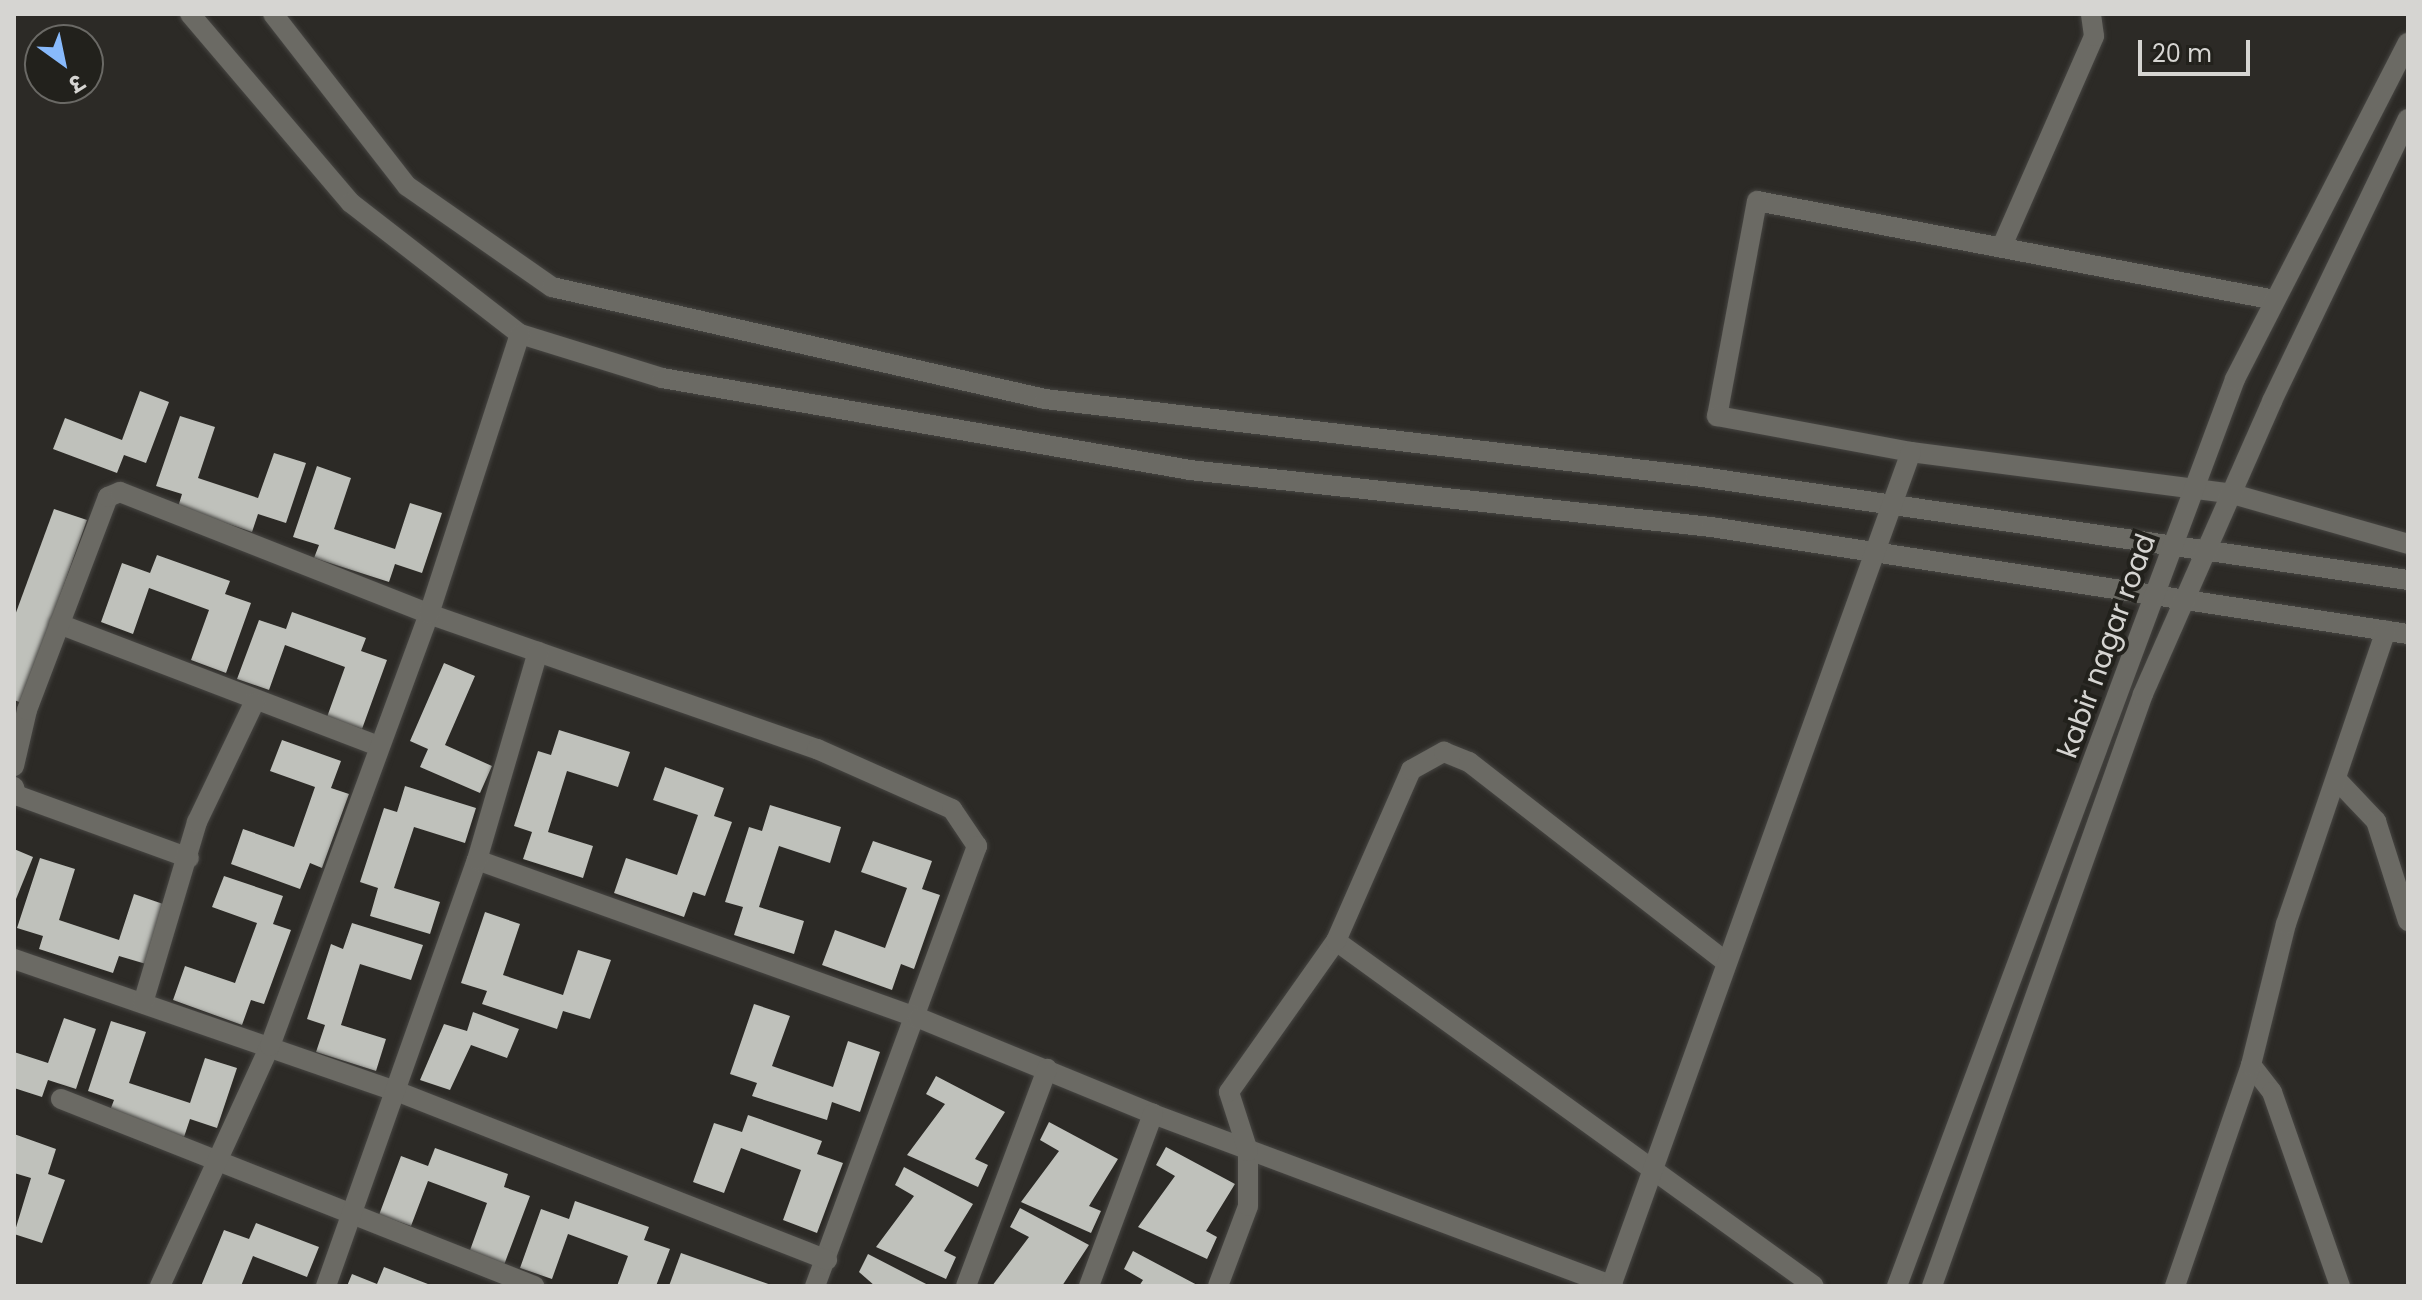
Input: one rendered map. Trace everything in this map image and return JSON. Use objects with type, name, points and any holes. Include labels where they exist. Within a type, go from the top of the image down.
[{"type":"street","points":[[190,14],[351,203],[520,334],[662,378],[812,409],[1190,470],[1711,527],[2184,604],[2408,634]]},
{"type":"street","points":[[273,14],[407,186],[552,287],[1045,399],[1893,504],[2408,580]]},
{"type":"street","points":[[2002,246],[2094,36],[2091,14]]},
{"type":"street","name":"kabir nagar road","points":[[1897,1286],[2173,545],[2197,489],[2235,379],[2408,43]]},
{"type":"street","points":[[1932,1286],[2143,694],[2408,119]]},
{"type":"street","points":[[2275,300],[1757,201],[1717,416],[1911,452],[2233,494],[2408,544]]},
{"type":"street","points":[[160,1286],[224,1160],[270,1046],[429,614],[520,334]]},
{"type":"street","points":[[477,860],[919,1018],[1248,1151],[1612,1286],[1911,452]]},
{"type":"street","points":[[14,766],[59,624],[108,497],[120,492],[429,614],[817,749],[952,809],[977,846],[919,1018],[815,1286]]},
{"type":"street","points":[[59,624],[254,703],[378,746]]},
{"type":"street","points":[[2175,1286],[2251,1065],[2286,924],[2386,631]]},
{"type":"street","points":[[326,1286],[477,860],[538,652]]},
{"type":"street","points":[[143,1003],[189,858],[197,822],[254,703]]},
{"type":"street","points":[[1218,1286],[1248,1206],[1248,1151],[1229,1092],[1336,941],[1411,770],[1444,752],[1469,762],[1726,962]]},
{"type":"street","points":[[2337,780],[2376,821],[2408,921]]},
{"type":"street","points":[[14,787],[16,795],[189,858]]},
{"type":"street","points":[[1336,941],[1657,1166],[1814,1286]]},
{"type":"street","points":[[14,959],[396,1091],[827,1260]]},
{"type":"street","points":[[2251,1065],[2272,1092],[2340,1286]]},
{"type":"street","points":[[966,1286],[1047,1069]]},
{"type":"street","points":[[61,1099],[224,1160],[352,1218],[534,1286]]},
{"type":"street","points":[[1089,1286],[1153,1114]]},
{"type":"building","points":[[140,391],[169,402],[146,463],[124,455],[117,473],[53,449],[65,418],[122,440]]},
{"type":"building","points":[[180,416],[215,427],[198,478],[258,498],[274,453],[306,463],[286,523],[258,514],[252,532],[178,507],[182,494],[156,486]]},
{"type":"building","points":[[317,466],[351,478],[334,529],[395,549],[410,503],[442,513],[422,573],[395,564],[389,582],[314,558],[319,545],[293,537]]},
{"type":"building","points":[[54,509],[87,520],[22,703],[14,700],[14,618]]},
{"type":"building","points":[[157,555],[230,581],[225,594],[251,603],[226,673],[191,660],[209,610],[149,588],[133,634],[101,622],[122,563],[150,573]]},
{"type":"building","points":[[292,612],[366,638],[361,651],[387,660],[362,729],[327,717],[345,667],[285,645],[269,690],[237,679],[259,620],[286,629]]},
{"type":"building","points":[[444,663],[475,676],[445,745],[492,766],[480,793],[420,767],[428,749],[410,741]]},
{"type":"building","points":[[559,730],[630,752],[618,787],[567,771],[548,832],[593,846],[583,878],[523,859],[532,832],[514,826],[538,751],[551,755]]},
{"type":"building","points":[[282,740],[341,761],[331,788],[349,794],[322,868],[310,863],[300,889],[231,864],[243,829],[294,847],[315,787],[270,771]]},
{"type":"building","points":[[665,767],[724,788],[714,816],[732,822],[705,896],[693,892],[684,917],[614,893],[626,858],[677,875],[698,815],[653,800]]},
{"type":"building","points":[[405,786],[476,808],[465,843],[414,827],[394,888],[440,902],[430,934],[370,916],[378,888],[360,882],[384,808],[397,812]]},
{"type":"building","points":[[770,805],[841,827],[830,863],[779,846],[759,907],[804,921],[794,954],[734,935],[743,907],[725,902],[749,827],[762,831]]},
{"type":"building","points":[[873,841],[932,861],[922,889],[940,895],[914,969],[901,964],[892,990],[822,965],[835,930],[885,948],[907,888],[861,872]]},
{"type":"building","points":[[14,849],[33,857],[14,904]]},
{"type":"building","points":[[40,858],[75,869],[59,920],[119,940],[134,894],[166,905],[146,964],[119,956],[113,973],[39,949],[43,936],[17,928]]},
{"type":"building","points":[[224,876],[283,896],[273,924],[291,930],[264,1004],[251,1000],[242,1025],[173,1000],[185,966],[235,983],[257,923],[212,907]]},
{"type":"building","points":[[485,912],[520,924],[503,975],[563,995],[578,950],[611,960],[590,1019],[563,1011],[557,1029],[482,1004],[487,991],[461,983]]},
{"type":"building","points":[[352,923],[423,945],[411,980],[360,964],[341,1025],[386,1039],[376,1071],[316,1052],[325,1025],[307,1019],[331,944],[343,949]]},
{"type":"building","points":[[754,1004],[790,1016],[772,1066],[833,1087],[848,1041],[880,1052],[860,1112],[832,1102],[827,1120],[752,1096],[757,1083],[730,1074]]},
{"type":"building","points":[[473,1012],[519,1029],[507,1058],[471,1045],[450,1090],[420,1080],[444,1024],[467,1031]]},
{"type":"building","points":[[64,1018],[96,1029],[76,1089],[48,1080],[42,1097],[14,1088],[14,1052],[48,1063]]},
{"type":"building","points":[[111,1021],[146,1032],[129,1083],[190,1103],[205,1058],[237,1068],[217,1128],[190,1119],[184,1137],[109,1113],[114,1100],[88,1091]]},
{"type":"building","points":[[936,1076],[1005,1112],[975,1159],[988,1165],[978,1187],[907,1155],[945,1104],[926,1094]]},
{"type":"building","points":[[748,1115],[822,1141],[817,1154],[843,1163],[817,1233],[783,1220],[801,1170],[741,1148],[724,1193],[693,1182],[714,1123],[742,1132]]},
{"type":"building","points":[[1049,1122],[1118,1159],[1089,1206],[1101,1211],[1091,1233],[1021,1202],[1059,1151],[1040,1140]]},
{"type":"building","points":[[14,1134],[56,1149],[48,1174],[65,1180],[42,1243],[14,1234],[31,1178],[14,1173]]},
{"type":"building","points":[[1166,1147],[1235,1184],[1206,1231],[1217,1237],[1207,1259],[1138,1227],[1175,1176],[1156,1165]]},
{"type":"building","points":[[435,1148],[508,1174],[504,1187],[530,1196],[504,1265],[469,1253],[487,1203],[428,1181],[411,1226],[379,1215],[401,1156],[428,1166]]},
{"type":"building","points":[[904,1167],[973,1204],[944,1251],[956,1257],[946,1279],[876,1247],[914,1196],[895,1185]]},
{"type":"building","points":[[575,1201],[649,1227],[644,1240],[670,1249],[656,1286],[617,1286],[628,1256],[568,1234],[552,1279],[520,1268],[541,1209],[569,1219]]},
{"type":"building","points":[[1020,1208],[1089,1245],[1062,1286],[992,1286],[1029,1237],[1010,1227]]},
{"type":"building","points":[[256,1223],[319,1247],[307,1277],[253,1256],[241,1286],[201,1286],[224,1230],[249,1239]]},
{"type":"building","points":[[1133,1251],[1199,1286],[1139,1286],[1143,1280],[1124,1269]]},
{"type":"building","points":[[681,1253],[774,1286],[669,1286]]},
{"type":"building","points":[[868,1254],[930,1286],[875,1286],[859,1272]]},
{"type":"building","points":[[384,1267],[433,1286],[347,1286],[352,1274],[377,1284]]}]
